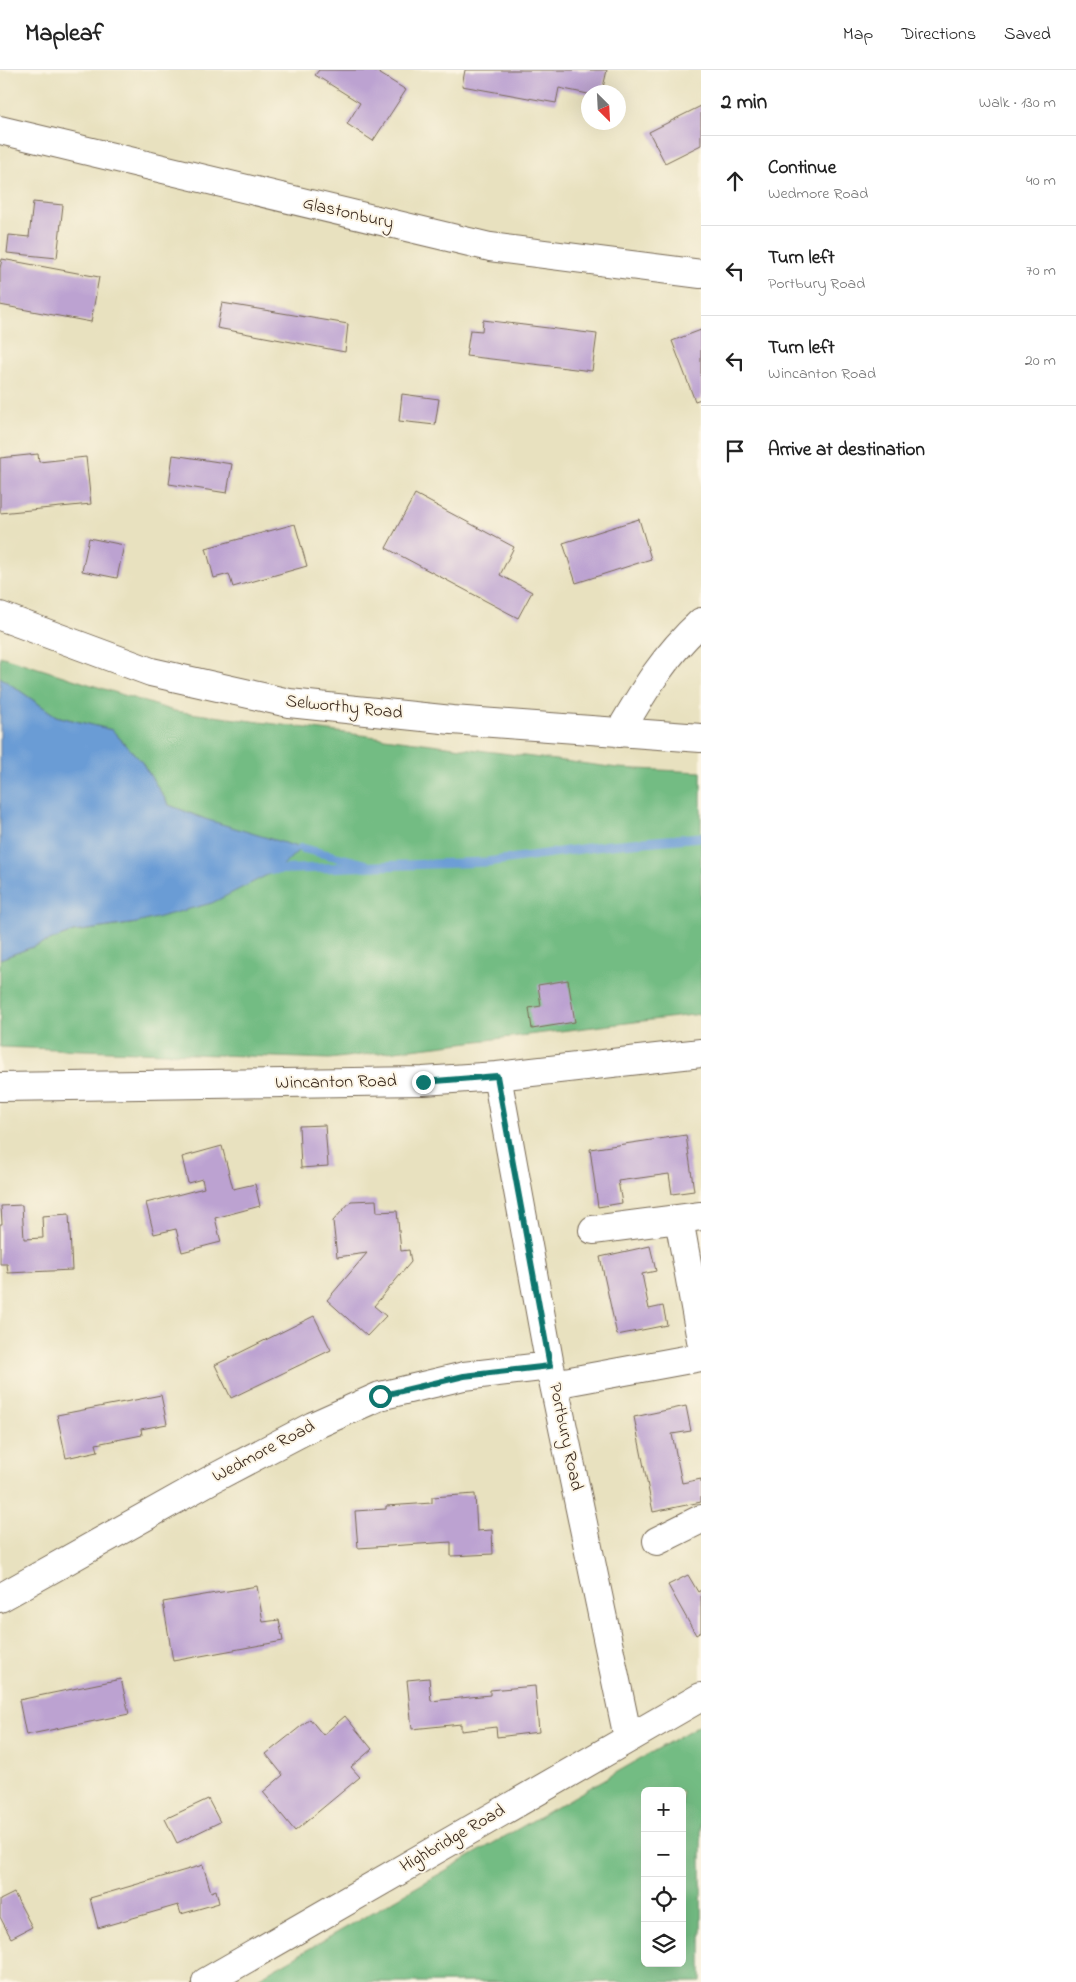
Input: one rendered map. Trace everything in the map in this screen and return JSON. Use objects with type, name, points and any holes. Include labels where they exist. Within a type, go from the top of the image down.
[{"type":"street","name":"Glastonbury","points":[[0,130],[490,247],[701,274]]},
{"type":"street","name":"Selworthy Road","points":[[0,616],[151,672],[289,703],[452,720],[701,738]]},
{"type":"street","points":[[619,733],[646,685],[666,657],[701,622]]},
{"type":"street","name":"Wincanton Road","points":[[0,1087],[423,1082],[497,1076],[701,1053]]},
{"type":"street","name":"Portbury Road","points":[[497,1076],[552,1375],[628,1738]]},
{"type":"street","points":[[593,1230],[690,1218],[701,1340]]},
{"type":"street","name":"Wedmore Road","points":[[0,1598],[214,1478],[313,1426],[380,1396],[464,1376],[552,1375],[701,1356]]},
{"type":"street","points":[[657,1541],[701,1519]]},
{"type":"street","name":"Highbridge Road","points":[[206,1982],[701,1697]]},
{"type":"green space","points":[[0,656],[174,711],[618,768],[701,772],[701,1014],[329,1059],[0,1047],[0,959],[73,932],[137,923],[205,819],[169,805],[141,761],[112,730],[56,716],[0,677]]},
{"type":"green space","points":[[701,1724],[701,1982],[251,1982]]},
{"type":"water","points":[[0,677],[56,716],[112,730],[141,761],[169,805],[205,819],[301,848],[279,869],[212,903],[137,923],[73,932],[0,959]]},
{"type":"building","points":[[319,70],[374,70],[406,90],[373,141],[347,124],[360,103],[315,75]]},
{"type":"building","points":[[465,70],[607,70],[604,85],[581,85],[581,93],[559,88],[556,103],[462,86]]},
{"type":"building","points":[[701,106],[701,145],[665,163],[649,132]]},
{"type":"building","points":[[33,202],[63,205],[57,258],[7,253],[9,235],[29,237]]},
{"type":"building","points":[[2,259],[99,277],[91,322],[0,305],[0,268]]},
{"type":"building","points":[[222,303],[348,324],[345,352],[217,328]]},
{"type":"building","points":[[483,320],[597,334],[592,371],[466,356],[470,330],[482,331]]},
{"type":"building","points":[[701,330],[701,399],[695,401],[672,341]]},
{"type":"building","points":[[402,394],[439,399],[435,425],[399,421]]},
{"type":"building","points":[[38,454],[39,462],[86,457],[91,504],[0,513],[0,458]]},
{"type":"building","points":[[173,455],[232,464],[227,493],[169,484]]},
{"type":"building","points":[[415,494],[514,547],[500,575],[532,592],[518,618],[386,548]]},
{"type":"building","points":[[639,519],[651,559],[576,583],[563,543]]},
{"type":"building","points":[[295,524],[307,566],[233,587],[229,574],[214,578],[206,548]]},
{"type":"building","points":[[89,538],[124,545],[117,578],[82,571]]},
{"type":"building","points":[[568,980],[575,1022],[532,1029],[529,1008],[541,1006],[538,985]]},
{"type":"building","points":[[325,1125],[328,1166],[301,1168],[299,1126]]},
{"type":"building","points":[[686,1135],[694,1191],[672,1194],[669,1174],[618,1181],[622,1203],[598,1207],[590,1149]]},
{"type":"building","points":[[222,1146],[233,1189],[255,1184],[260,1206],[215,1218],[221,1242],[182,1252],[176,1229],[154,1234],[146,1203],[204,1188],[202,1179],[188,1183],[182,1157]]},
{"type":"building","points":[[376,1200],[377,1212],[397,1211],[401,1251],[409,1250],[411,1262],[374,1306],[386,1316],[367,1336],[327,1300],[367,1253],[337,1257],[333,1221],[351,1201]]},
{"type":"building","points":[[22,1205],[24,1239],[43,1238],[42,1216],[69,1214],[72,1270],[8,1273],[7,1264],[0,1264],[1,1206]]},
{"type":"building","points":[[650,1246],[656,1271],[642,1274],[649,1309],[663,1306],[667,1325],[617,1335],[600,1257]]},
{"type":"building","points":[[314,1316],[331,1350],[231,1398],[215,1365]]},
{"type":"building","points":[[161,1395],[167,1424],[141,1429],[142,1435],[96,1444],[98,1451],[66,1458],[57,1415]]},
{"type":"building","points":[[686,1406],[691,1431],[672,1434],[682,1483],[701,1479],[701,1502],[653,1512],[634,1417]]},
{"type":"building","points":[[475,1494],[477,1531],[492,1530],[493,1554],[451,1556],[451,1542],[358,1548],[355,1511],[386,1509],[386,1506],[432,1503],[432,1497]]},
{"type":"building","points":[[688,1575],[698,1592],[701,1590],[701,1632],[696,1635],[668,1585]]},
{"type":"building","points":[[257,1586],[263,1622],[279,1620],[283,1641],[173,1661],[163,1602]]},
{"type":"building","points":[[429,1678],[431,1701],[490,1695],[490,1690],[535,1686],[539,1732],[497,1737],[496,1727],[461,1731],[461,1724],[412,1729],[407,1680]]},
{"type":"building","points":[[121,1679],[129,1714],[26,1735],[19,1700]]},
{"type":"building","points":[[345,1716],[372,1749],[351,1767],[360,1777],[295,1831],[263,1792],[283,1775],[266,1754],[310,1719],[323,1735]]},
{"type":"building","points":[[208,1799],[220,1822],[177,1843],[165,1819]]},
{"type":"building","points":[[203,1865],[211,1892],[216,1890],[219,1903],[181,1914],[178,1905],[98,1928],[90,1898]]},
{"type":"building","points":[[14,1893],[32,1927],[11,1938],[0,1917],[0,1900]]},
{"type":"waterway","points":[[268,870],[487,862],[610,845],[701,837]]},
{"type":"waterway","points":[[301,848],[365,864]]},
{"type":"route","points":[[380,1396],[464,1376],[550,1366],[497,1076],[423,1082]]}]
